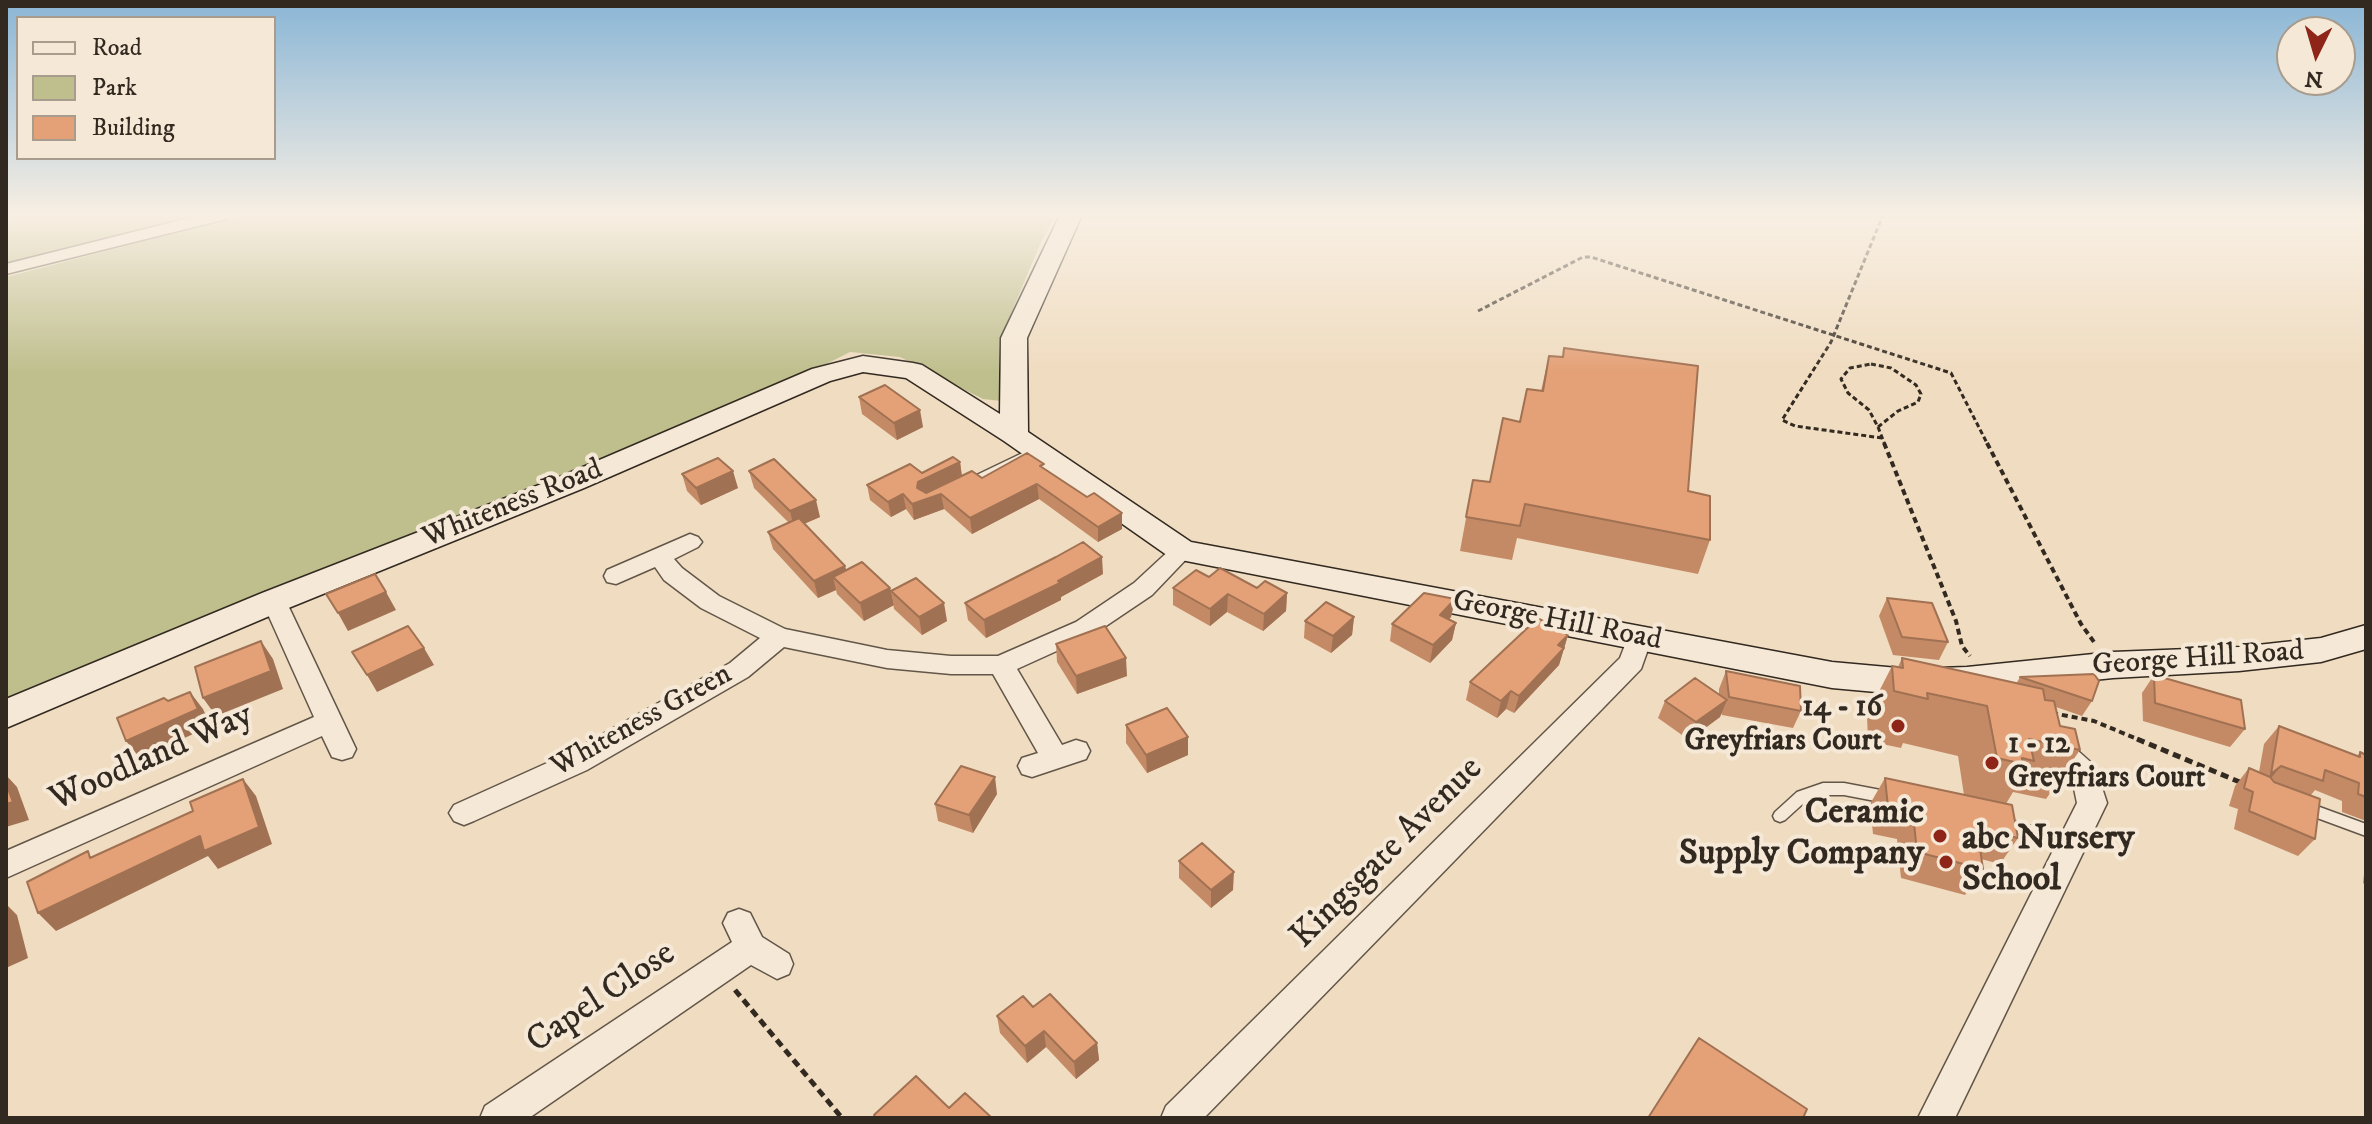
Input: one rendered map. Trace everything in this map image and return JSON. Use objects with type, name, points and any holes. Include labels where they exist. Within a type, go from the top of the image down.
[{"type":"main road","points":[[1025,443],[1014,338],[1047,267]]},
{"type":"main road","name":"Whiteness Road","points":[[6,714],[849,366],[880,364],[913,371],[1025,443]]},
{"type":"main road","name":"George Hill Road","points":[[1025,443],[1182,551],[1832,675],[1989,688],[2113,665],[2239,659],[2321,650],[2366,637]]},
{"type":"street","points":[[616,576],[690,542]]},
{"type":"street","name":"Whiteness Green","points":[[659,556],[673,574],[710,602],[779,637],[887,659],[951,665],[1001,665],[1085,628],[1143,589],[1182,551]]},
{"type":"street","points":[[274,601],[342,749]]},
{"type":"street","name":"Whiteness Green","points":[[464,813],[492,789],[577,762],[739,670],[779,637]]},
{"type":"street","name":"Kingsgate Avenue","points":[[1179,1118],[1632,662],[1639,638]]},
{"type":"street","points":[[1001,665],[1054,758]]},
{"type":"street","points":[[1936,1118],[2092,803],[2085,774],[2040,719]]},
{"type":"street","name":"Woodland Way","points":[[6,865],[328,722]]},
{"type":"street","name":"Capel Close","points":[[498,1118],[756,945]]},
{"type":"lane","points":[[952,490],[1025,443]]},
{"type":"lane","points":[[1780,816],[1802,796],[1823,789],[1844,789],[1904,801]]},
{"type":"lane","points":[[2294,804],[2366,830]]},
{"type":"lane","points":[[1990,821],[2030,831],[2070,850]]},
{"type":"path","points":[[1478,311],[1563,267]]},
{"type":"path","points":[[1624,267],[1951,373],[2081,624],[2113,665]]},
{"type":"path","points":[[1861,267],[1834,334],[1782,420],[1795,426],[1882,438]]},
{"type":"path","points":[[1878,427],[1898,411],[1918,402],[1921,394],[1916,385],[1891,368],[1871,364],[1850,368],[1841,379],[1848,393],[1869,410],[1878,427],[1956,621],[1962,646],[1989,688]]},
{"type":"path","points":[[2040,719],[2094,721],[2251,787]]},
{"type":"path","points":[[718,970],[842,1118]]},
{"type":"green space","points":[[43,267],[1030,267],[1002,335],[1001,401],[983,399],[900,357],[850,352],[737,409],[6,709],[6,277]]},
{"type":"building","points":[[1564,348],[1698,366],[1688,491],[1710,496],[1710,540],[1525,504],[1520,526],[1466,517],[1473,480],[1490,482],[1503,418],[1520,422],[1527,389],[1543,391],[1549,356],[1563,357]]},
{"type":"building","points":[[885,385],[920,410],[894,423],[859,397]]},
{"type":"building","points":[[1027,453],[1044,464],[1040,466],[1087,497],[1094,493],[1122,513],[1098,527],[1037,484],[970,518],[941,494],[912,504],[903,494],[888,502],[867,485],[910,464],[922,473],[953,457],[960,462],[918,482],[917,488],[926,493],[972,471],[982,478]]},
{"type":"building","points":[[718,458],[733,471],[696,488],[682,474]]},
{"type":"building","points":[[774,459],[816,500],[790,511],[749,471]]},
{"type":"building","points":[[799,518],[845,566],[814,581],[768,532]]},
{"type":"building","points":[[1083,542],[1102,557],[1058,581],[1060,583],[984,620],[965,603],[1056,557]]},
{"type":"building","points":[[862,562],[890,588],[860,603],[833,577]]},
{"type":"building","points":[[1220,568],[1257,588],[1265,581],[1287,593],[1264,614],[1228,594],[1210,609],[1173,588],[1196,570],[1209,577]]},
{"type":"building","points":[[375,574],[386,592],[338,613],[326,594]]},
{"type":"building","points":[[916,578],[944,603],[919,617],[891,591]]},
{"type":"building","points":[[1424,593],[1455,599],[1440,615],[1456,623],[1433,645],[1392,624]]},
{"type":"building","points":[[1887,598],[1932,603],[1948,642],[1902,637]]},
{"type":"building","points":[[1326,602],[1354,617],[1333,636],[1305,621]]},
{"type":"building","points":[[1538,618],[1568,635],[1558,645],[1564,648],[1519,696],[1511,691],[1501,701],[1470,682]]},
{"type":"building","points":[[408,626],[424,648],[367,675],[352,652]]},
{"type":"building","points":[[1105,626],[1126,658],[1076,676],[1056,644]]},
{"type":"building","points":[[261,641],[271,671],[203,698],[195,667]]},
{"type":"building","points":[[1902,658],[2043,689],[2045,700],[2054,701],[2060,726],[2075,729],[2080,750],[2029,739],[2034,761],[2022,758],[2023,764],[1997,758],[1987,706],[1927,693],[1928,699],[1894,691],[1892,666],[1903,668]]},
{"type":"building","points":[[1726,671],[1800,686],[1801,711],[1729,697]]},
{"type":"building","points":[[2094,674],[2099,681],[2092,701],[2020,677]]},
{"type":"building","points":[[2154,675],[2241,700],[2245,729],[2155,703]]},
{"type":"building","points":[[1695,678],[1727,700],[1696,722],[1665,701]]},
{"type":"building","points":[[190,692],[198,709],[126,741],[117,718],[164,698],[168,701]]},
{"type":"building","points":[[1167,708],[1188,737],[1146,755],[1126,725]]},
{"type":"building","points":[[2279,726],[2360,757],[2360,752],[2366,755],[2366,797],[2358,794],[2359,783],[2325,770],[2323,781],[2281,766],[2271,774]]},
{"type":"building","points":[[961,766],[995,777],[969,815],[935,804]]},
{"type":"building","points":[[2249,768],[2270,777],[2274,782],[2320,799],[2315,839],[2249,811],[2253,792],[2244,788]]},
{"type":"building","points":[[1885,778],[2012,805],[2018,838],[1977,828],[1983,869],[1917,852],[1913,813],[1888,807]]},
{"type":"building","points":[[243,779],[259,827],[204,851],[200,836],[38,913],[27,882],[88,851],[90,858],[193,811],[190,802]]},
{"type":"building","points":[[6,784],[13,802],[6,804]]},
{"type":"building","points":[[1202,843],[1234,872],[1211,890],[1179,861]]},
{"type":"building","points":[[1050,994],[1097,1043],[1074,1062],[1044,1031],[1025,1046],[997,1016],[1023,996],[1033,1007]]},
{"type":"building","points":[[1699,1038],[1807,1109],[1803,1118],[1648,1118]]},
{"type":"building","points":[[916,1076],[949,1108],[965,1093],[992,1118],[876,1118],[874,1115]]},
{"type":"place","name":"14 - 16 Greyfriars Court","points":[[1898,726]]},
{"type":"place","name":"1 - 12 Greyfriars Court","points":[[1992,763]]},
{"type":"place","name":"Ceramic Supply Company","points":[[1940,836]]},
{"type":"place","name":"abc Nursery School","points":[[1946,862]]}]
